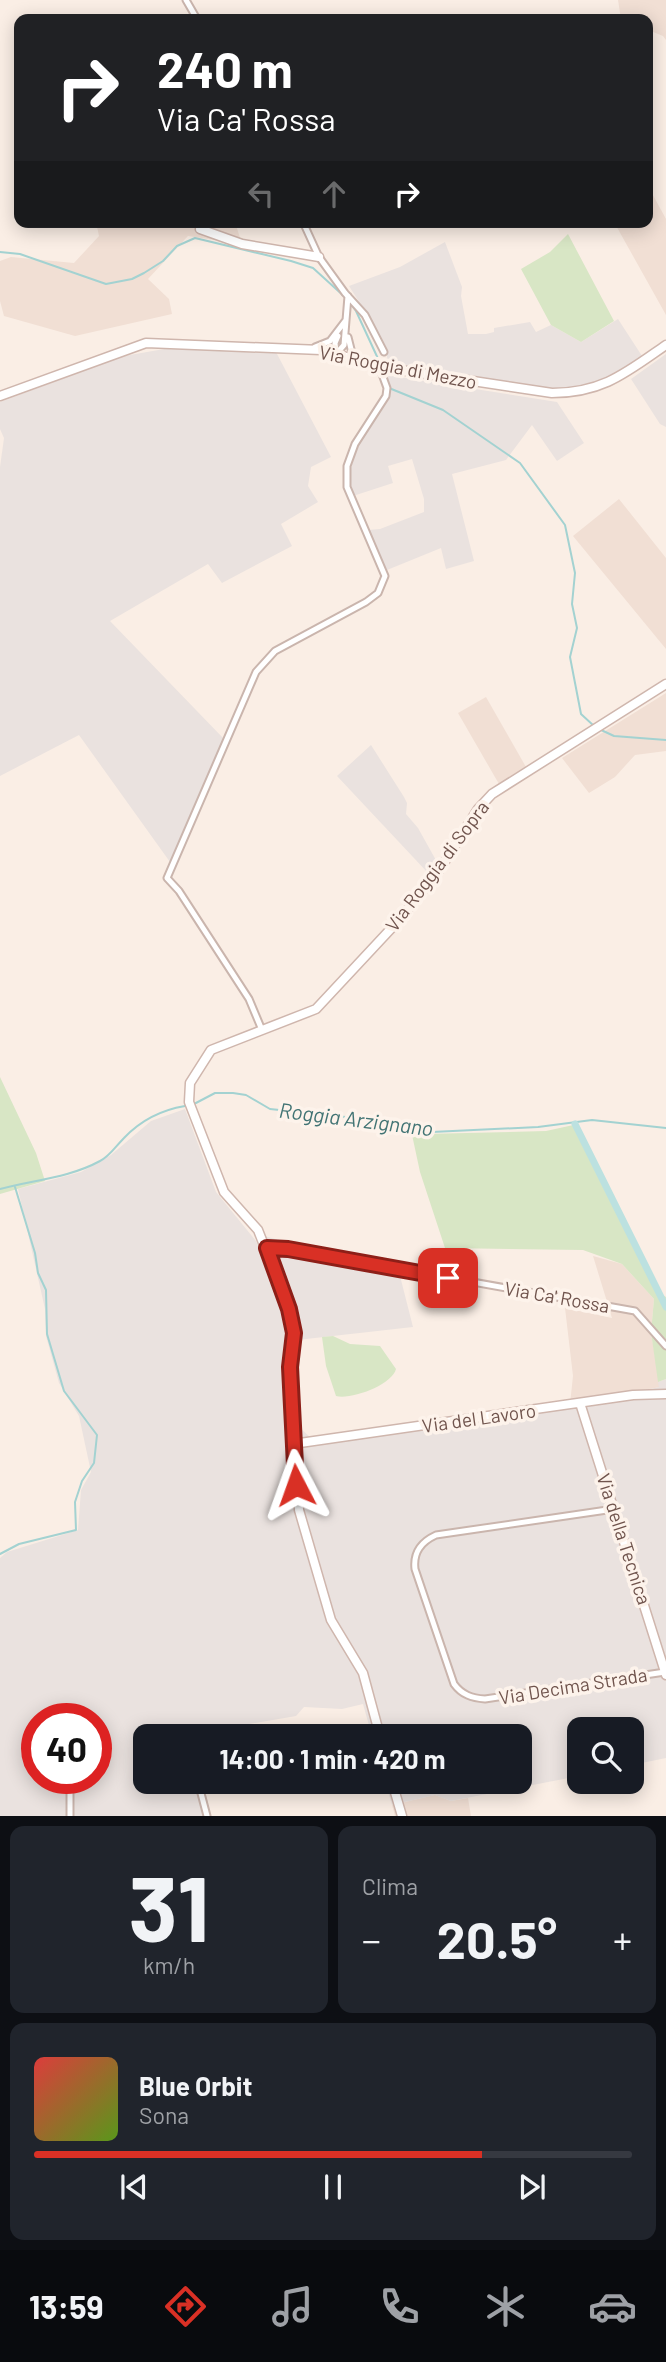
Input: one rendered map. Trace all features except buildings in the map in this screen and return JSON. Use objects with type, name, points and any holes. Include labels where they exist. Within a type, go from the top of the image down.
[{"type":"street","points":[[306,228],[318,257],[365,314],[384,352]]},
{"type":"street","points":[[200,229],[242,244],[318,257]]},
{"type":"street","points":[[262,1030],[249,999],[179,891],[167,878],[256,673],[275,652],[366,601],[378,593],[383,583],[383,567],[354,506],[346,476],[355,444],[386,396],[387,388],[379,366],[352,352],[348,346],[348,296]]},
{"type":"street","points":[[308,349],[330,341],[346,320]]},
{"type":"street","points":[[336,354],[335,343],[346,320]]},
{"type":"street","name":"Via Roggia di Mezzo","points":[[0,396],[146,343],[308,349],[379,366],[542,393],[568,393],[604,386],[666,345]]},
{"type":"street","name":"Via Roggia di Sopra","points":[[267,1248],[258,1230],[224,1192],[189,1102],[190,1083],[211,1049],[316,1009],[400,919],[440,869],[478,808],[492,794],[666,684]]},
{"type":"street","points":[[267,1248],[289,1309],[294,1333],[290,1367],[299,1510],[319,1586],[335,1629],[363,1673],[377,1724]]},
{"type":"street","name":"Via Ca' Rossa","points":[[267,1248],[288,1249],[635,1311],[666,1346]]},
{"type":"street","name":"Via del Lavoro","points":[[293,1444],[580,1402],[666,1394]]},
{"type":"street","name":"Via della Tecnica","points":[[580,1402],[666,1674]]},
{"type":"street","name":"Via Decima Strada","points":[[614,1509],[436,1535],[425,1540],[418,1549],[414,1559],[415,1569],[454,1684],[460,1692],[473,1698],[485,1699],[666,1674]]},
{"type":"street","points":[[70,1794],[70,1816]]},
{"type":"street","points":[[201,1794],[207,1816]]},
{"type":"street","points":[[395,1794],[402,1816]]},
{"type":"shaded area","points":[[618,0],[666,0],[666,40],[653,32],[653,14],[620,14]]},
{"type":"shaded area","points":[[653,195],[666,219],[666,315],[617,228],[653,228]]},
{"type":"shaded area","points":[[97,228],[237,228],[242,244],[188,236],[148,279],[169,299],[172,314],[75,336],[4,316],[0,301],[0,261],[11,257],[74,263],[99,236]]},
{"type":"shaded area","points":[[445,242],[462,287],[461,296],[468,334],[486,334],[494,332],[494,328],[530,322],[536,332],[551,325],[581,342],[618,319],[642,356],[601,383],[566,391],[419,368],[418,371],[396,368],[393,363],[388,362],[386,351],[372,322],[349,286],[400,267]]},
{"type":"shaded area","points":[[170,348],[276,352],[331,457],[311,467],[308,486],[318,502],[281,524],[292,546],[222,583],[208,564],[110,621],[224,739],[170,862],[79,735],[0,776],[0,467],[4,438],[0,429],[0,402],[124,356]]},
{"type":"shaded area","points":[[666,354],[666,427],[660,424],[631,379]]},
{"type":"shaded area","points":[[387,375],[557,402],[584,443],[557,461],[532,425],[506,460],[452,474],[474,561],[446,569],[441,548],[387,570],[368,530],[380,529],[424,512],[424,499],[412,459],[388,466],[393,483],[353,496],[349,475],[356,450],[391,390]]},
{"type":"shaded area","points":[[619,499],[666,558],[666,649],[573,536]]},
{"type":"shaded area","points":[[666,693],[666,751],[635,755],[615,777],[589,793],[562,758]]},
{"type":"shaded area","points":[[486,697],[526,767],[499,784],[458,713]]},
{"type":"shaded area","points":[[371,745],[404,797],[407,803],[406,814],[418,828],[437,862],[428,873],[337,776]]},
{"type":"shaded area","points":[[185,1109],[216,1192],[256,1241],[286,1322],[296,1339],[298,1330],[290,1301],[264,1236],[399,1272],[413,1327],[297,1340],[294,1372],[297,1425],[312,1439],[622,1396],[659,1387],[658,1382],[666,1379],[666,1758],[644,1763],[644,1717],[567,1717],[567,1778],[532,1785],[532,1724],[369,1724],[363,1704],[342,1709],[304,1707],[296,1716],[249,1724],[133,1724],[133,1794],[206,1794],[211,1816],[0,1816],[0,1558],[7,1552],[78,1530],[81,1490],[91,1472],[79,1416],[59,1383],[46,1336],[45,1309],[18,1189],[81,1172],[111,1155],[151,1121]]},
{"type":"shaded area","points":[[593,1256],[622,1264],[654,1299],[651,1332],[660,1387],[570,1404],[573,1376],[565,1308],[612,1318]]},
{"type":"shaded area","points":[[389,1794],[487,1794],[451,1801],[435,1795],[392,1805]]},
{"type":"shaded area","points":[[435,1795],[451,1801],[468,1798],[471,1816],[395,1816],[392,1805]]},
{"type":"green space","points":[[568,234],[614,321],[581,342],[551,325],[521,269],[550,252]]},
{"type":"green space","points":[[0,1077],[36,1153],[45,1181],[0,1194]]},
{"type":"green space","points":[[578,1124],[600,1179],[661,1294],[666,1297],[666,1379],[658,1382],[651,1332],[654,1299],[622,1264],[583,1250],[445,1248],[420,1172],[411,1130],[424,1134],[546,1131]]},
{"type":"green space","points":[[333,1336],[350,1344],[380,1346],[396,1369],[393,1375],[370,1390],[351,1396],[336,1396],[326,1366],[322,1337]]},
{"type":"waterway","points":[[0,252],[20,254],[106,284],[132,279],[144,273],[163,261],[177,246],[195,238],[313,268],[346,298]]},
{"type":"waterway","points":[[350,303],[380,363]]},
{"type":"waterway","points":[[389,388],[443,410],[520,463],[565,525],[575,573],[572,604],[577,628],[570,657],[581,714],[594,726]]},
{"type":"waterway","points":[[599,729],[614,736],[666,740]]},
{"type":"waterway","name":"Roggia Arzignano","points":[[194,1104],[215,1093],[233,1093],[246,1095],[270,1109],[384,1121],[432,1132],[538,1127],[592,1120],[666,1128]]},
{"type":"waterway","name":"Roggia Arzignano","points":[[0,1189],[88,1167],[106,1157],[144,1121],[185,1106]]},
{"type":"waterway","name":"Roggia Arzignano","points":[[575,1124],[666,1307]]},
{"type":"waterway","points":[[0,1554],[19,1544],[76,1530],[75,1502],[82,1481],[94,1463],[97,1435],[64,1391],[47,1334],[46,1290],[38,1273],[35,1253],[15,1187]]},
{"type":"route","points":[[296,1485],[290,1367],[294,1333],[289,1309],[267,1248],[288,1249],[448,1278]]}]
